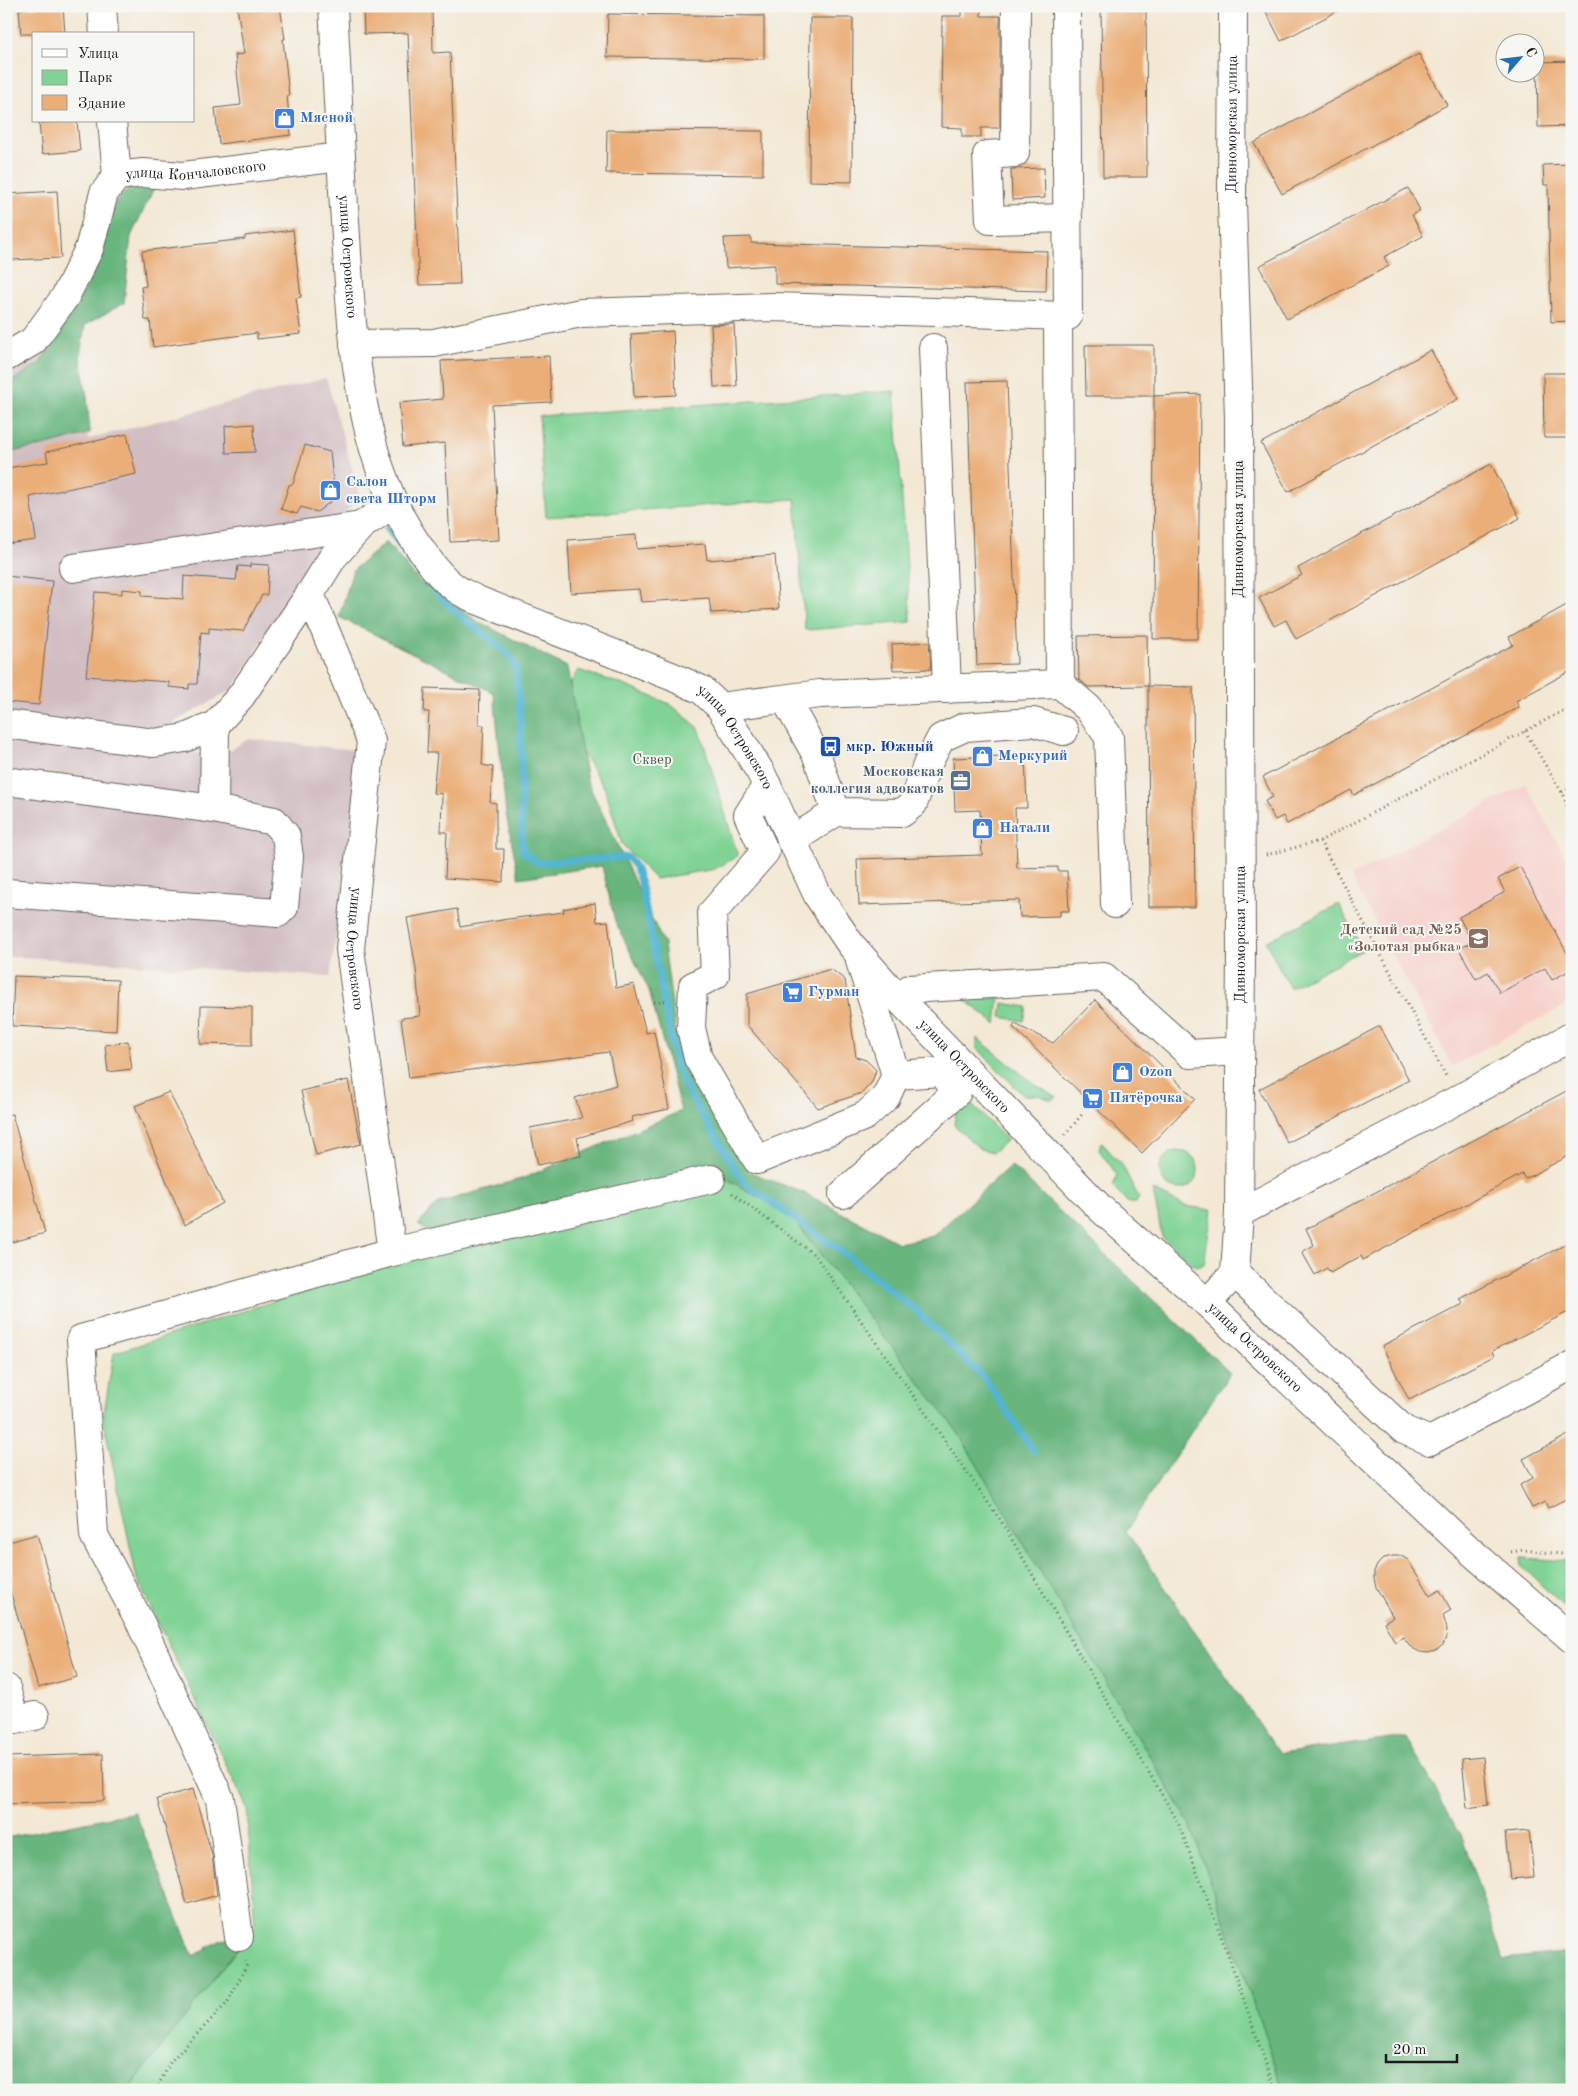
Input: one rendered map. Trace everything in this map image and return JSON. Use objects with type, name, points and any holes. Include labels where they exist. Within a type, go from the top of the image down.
[{"type":"street","points":[[102,6],[104,32]]},
{"type":"street","name":"улица Островского","points":[[333,6],[354,344],[367,419],[379,463],[394,503],[412,538],[435,568],[454,587],[477,600],[671,676],[702,690],[720,707],[766,785],[818,896],[856,950],[898,998],[958,1076],[1100,1208],[1207,1303],[1466,1547],[1572,1639]]},
{"type":"street","points":[[1016,6],[1015,153],[987,155],[990,220],[1068,218]]},
{"type":"street","points":[[354,344],[434,343],[581,313],[773,307],[1068,316],[1066,6]]},
{"type":"street","name":"Дивноморская улица","points":[[1233,6],[1232,202],[1239,417],[1241,862],[1239,1212],[1235,1272]]},
{"type":"street","points":[[112,122],[117,176]]},
{"type":"street","name":"улица Кончаловского","points":[[6,357],[33,341],[65,297],[90,248],[104,193],[117,176],[143,173],[183,176],[341,157]]},
{"type":"street","points":[[1058,316],[1060,684]]},
{"type":"street","points":[[933,348],[947,689]]},
{"type":"street","points":[[6,724],[154,744],[185,738],[215,725],[241,696],[333,557],[361,526],[394,503]]},
{"type":"street","points":[[73,568],[361,526]]},
{"type":"street","name":"улица Островского","points":[[310,594],[371,741],[350,949],[392,1252]]},
{"type":"street","points":[[720,707],[820,694],[1060,684],[1088,708],[1109,737],[1115,904]]},
{"type":"street","points":[[785,699],[817,756],[836,812]]},
{"type":"street","points":[[791,841],[836,812],[902,813],[913,804],[927,765],[941,738],[965,727],[1033,722],[1064,732]]},
{"type":"street","points":[[214,810],[215,725]]},
{"type":"street","points":[[6,781],[214,810],[274,821],[286,836],[289,857],[284,907],[278,914],[6,893]]},
{"type":"street","points":[[766,785],[748,815],[765,852],[712,913],[716,975],[693,986],[691,1028],[698,1058],[757,1160],[865,1116],[886,1097],[896,1074],[856,950]]},
{"type":"street","points":[[898,998],[909,989],[1104,977],[1190,1054],[1240,1052]]},
{"type":"street","points":[[1239,1212],[1458,1099],[1572,1036]]},
{"type":"street","points":[[843,1194],[957,1092],[958,1076],[942,1072],[896,1074]]},
{"type":"street","points":[[239,1937],[220,1799],[140,1624],[94,1535],[82,1339],[392,1252],[711,1179]]},
{"type":"street","points":[[1207,1303],[1235,1272],[1404,1430],[1430,1441],[1572,1364]]},
{"type":"street","points":[[6,1688],[16,1720],[35,1716]]},
{"type":"path","points":[[1241,862],[1320,841],[1572,706]]},
{"type":"path","points":[[1525,731],[1562,792],[1572,825]]},
{"type":"path","points":[[1562,792],[1572,787]]},
{"type":"path","points":[[1320,841],[1458,1099]]},
{"type":"path","points":[[654,1002],[675,999]]},
{"type":"path","points":[[1066,1133],[1084,1112]]},
{"type":"path","points":[[711,1179],[744,1200],[815,1255],[1000,1521],[1178,1822],[1230,1960],[1275,2090]]},
{"type":"path","points":[[1503,1553],[1523,1550],[1572,1555]]},
{"type":"path","points":[[156,2090],[171,2061],[227,2003],[247,1965],[239,1937]]},
{"type":"shaded area","points":[[70,309],[88,439],[326,378],[360,496],[327,533],[233,689],[156,733],[6,713],[6,371],[40,348]]},
{"type":"shaded area","points":[[6,727],[219,756],[249,739],[365,751],[330,977],[6,956]]},
{"type":"shaded area","name":"Детский сад №25 «Золотая рыбка»","points":[[1526,784],[1572,870],[1572,1002],[1452,1066],[1351,876]]},
{"type":"green space","points":[[136,182],[156,184],[131,236],[124,303],[85,325],[80,356],[87,397],[90,433],[47,445],[6,453],[6,385],[40,363],[85,290],[117,199]]},
{"type":"green space","points":[[894,391],[911,622],[805,630],[795,499],[546,517],[539,416]]},
{"type":"green space","points":[[386,542],[420,582],[479,622],[567,667],[587,781],[664,944],[676,1034],[750,1172],[804,1193],[899,1243],[933,1236],[1011,1165],[1230,1373],[1126,1531],[1279,1754],[1406,1737],[1463,1840],[1503,1959],[1572,1952],[1572,2090],[1284,2090],[1190,1824],[957,1431],[791,1216],[717,1173],[449,1244],[418,1225],[438,1203],[524,1178],[681,1111],[649,990],[615,921],[602,866],[519,878],[506,814],[494,693],[339,617],[353,570]]},
{"type":"green space","name":"Сквер","points":[[578,670],[621,684],[670,704],[699,728],[738,856],[715,869],[655,879],[622,844],[605,789],[555,709]]},
{"type":"green space","points":[[1339,904],[1363,950],[1290,988],[1266,942]]},
{"type":"green space","points":[[963,998],[999,998],[996,1024]]},
{"type":"green space","points":[[1003,1003],[1027,1007],[1024,1021],[1001,1017]]},
{"type":"green space","points":[[977,1038],[1037,1086],[1057,1097],[1051,1100],[1038,1095],[1024,1096],[977,1048]]},
{"type":"green space","points":[[968,1100],[1007,1140],[993,1152],[980,1149],[954,1125],[956,1110]]},
{"type":"green space","points":[[1101,1142],[1122,1165],[1139,1198],[1136,1203],[1128,1203],[1113,1186],[1117,1175],[1099,1150]]},
{"type":"green space","points":[[1179,1151],[1186,1152],[1192,1157],[1197,1163],[1197,1177],[1192,1183],[1186,1188],[1179,1189],[1172,1188],[1166,1183],[1161,1177],[1160,1170],[1161,1163],[1166,1157],[1172,1152]]},
{"type":"green space","points":[[717,1173],[791,1216],[957,1431],[1190,1824],[1284,2090],[128,2090],[255,1926],[247,1808],[137,1579],[103,1418],[114,1353],[449,1244]]},
{"type":"green space","points":[[1153,1190],[1185,1206],[1212,1210],[1204,1264],[1196,1267],[1162,1237]]},
{"type":"green space","points":[[1521,1558],[1572,1561],[1572,1615],[1522,1566]]},
{"type":"green space","points":[[135,1812],[193,1956],[221,1940],[239,1937],[255,1926],[128,2090],[6,2090],[6,1838]]},
{"type":"building","points":[[63,6],[65,32],[21,34],[19,9]]},
{"type":"building","points":[[237,6],[280,6],[285,39],[283,39],[291,135],[219,144],[215,108],[241,105],[235,55],[244,54]]},
{"type":"building","points":[[363,6],[432,6],[433,53],[450,52],[460,284],[419,285],[408,33],[364,34]]},
{"type":"building","points":[[962,6],[982,6],[981,16],[1000,16],[1000,128],[981,128],[981,137],[962,137],[962,128],[941,127],[942,16],[962,16]]},
{"type":"building","points":[[1101,6],[1146,6],[1147,177],[1103,177]]},
{"type":"building","points":[[1263,6],[1347,6],[1281,41]]},
{"type":"building","points":[[608,14],[764,16],[764,59],[607,57]]},
{"type":"building","points":[[810,18],[853,18],[852,182],[809,181]]},
{"type":"building","points":[[1419,54],[1447,105],[1282,194],[1254,143]]},
{"type":"building","points":[[1572,61],[1572,126],[1538,127],[1537,82],[1546,82],[1546,62]]},
{"type":"building","points":[[77,122],[80,151],[42,154],[39,123]]},
{"type":"building","points":[[607,130],[763,131],[763,175],[606,173]]},
{"type":"building","points":[[1572,164],[1572,321],[1551,322],[1548,185],[1544,185],[1543,165]]},
{"type":"building","points":[[1044,168],[1045,198],[1012,200],[1011,169]]},
{"type":"building","points":[[1408,188],[1420,210],[1412,215],[1423,236],[1384,257],[1389,266],[1287,319],[1259,266]]},
{"type":"building","points":[[57,191],[61,258],[10,260],[6,194]]},
{"type":"building","points":[[293,230],[301,297],[296,298],[301,334],[257,339],[257,333],[153,347],[150,320],[145,320],[141,287],[146,286],[142,251],[245,239],[245,236]]},
{"type":"building","points":[[751,237],[751,243],[1047,251],[1046,291],[775,284],[775,265],[726,268],[724,238]]},
{"type":"building","points":[[734,324],[737,386],[714,387],[711,325]]},
{"type":"building","points":[[673,331],[676,395],[634,397],[631,334]]},
{"type":"building","points":[[1085,345],[1154,345],[1154,396],[1086,396]]},
{"type":"building","points":[[1431,350],[1458,399],[1288,492],[1261,443]]},
{"type":"building","points":[[549,356],[551,402],[492,405],[499,540],[450,542],[445,443],[403,447],[399,403],[443,399],[441,361]]},
{"type":"building","points":[[1543,373],[1572,373],[1572,438],[1544,438]]},
{"type":"building","points":[[1007,381],[1017,664],[977,665],[967,382]]},
{"type":"building","points":[[1200,394],[1198,639],[1153,639],[1154,396]]},
{"type":"building","points":[[254,424],[255,452],[226,453],[225,426]]},
{"type":"building","points":[[127,434],[136,474],[30,497],[36,540],[6,544],[6,468],[48,462],[46,452]]},
{"type":"building","points":[[305,445],[330,452],[335,498],[317,512],[301,507],[297,514],[281,509],[289,485],[293,484]]},
{"type":"building","points":[[1491,464],[1520,518],[1296,639],[1286,620],[1274,626],[1259,598],[1302,575],[1298,568]]},
{"type":"building","points":[[636,535],[637,549],[705,544],[707,560],[775,555],[779,609],[711,613],[709,598],[641,602],[639,589],[571,593],[568,540]]},
{"type":"building","points":[[250,564],[269,565],[267,595],[262,595],[243,631],[209,628],[209,633],[201,632],[197,684],[189,684],[189,689],[169,687],[169,682],[86,676],[95,592],[122,594],[122,589],[142,591],[142,596],[183,599],[184,576],[236,580],[238,566],[250,567]]},
{"type":"building","points":[[6,576],[52,581],[39,705],[6,702]]},
{"type":"building","points":[[1572,602],[1572,670],[1516,701],[1519,707],[1354,795],[1351,790],[1287,824],[1283,816],[1275,820],[1265,801],[1273,797],[1263,777],[1513,645],[1509,637]]},
{"type":"building","points":[[1147,635],[1148,686],[1088,687],[1079,679],[1078,636]]},
{"type":"building","points":[[929,642],[931,669],[893,670],[892,644]]},
{"type":"building","points":[[1148,686],[1193,687],[1195,907],[1149,907]]},
{"type":"building","points":[[425,688],[480,690],[479,725],[484,725],[482,765],[493,767],[490,802],[496,803],[496,849],[504,849],[503,882],[445,878],[447,832],[441,832],[442,794],[433,793],[437,753],[427,753],[429,712],[424,712]]},
{"type":"building","points":[[1025,755],[1027,808],[1015,808],[1017,868],[1058,867],[1058,871],[1067,871],[1069,911],[1060,911],[1060,916],[1020,917],[1019,900],[859,905],[857,859],[982,855],[980,810],[955,811],[953,758]]},
{"type":"building","points":[[1520,867],[1572,962],[1572,969],[1552,980],[1545,968],[1500,993],[1488,972],[1476,979],[1459,949],[1472,942],[1459,917],[1505,892],[1498,879]]},
{"type":"building","points":[[595,903],[597,922],[608,921],[616,988],[634,984],[646,1033],[654,1031],[669,1109],[632,1117],[633,1121],[577,1138],[581,1156],[538,1165],[530,1128],[582,1118],[575,1098],[616,1085],[609,1052],[409,1078],[401,1018],[420,1016],[416,968],[407,918],[457,909],[460,927],[564,912],[563,909]]},
{"type":"building","points":[[831,969],[845,980],[856,1057],[866,1060],[876,1070],[872,1082],[862,1093],[818,1108],[747,1025],[747,994]]},
{"type":"building","points":[[14,976],[118,980],[116,1031],[12,1026]]},
{"type":"building","points":[[1095,1000],[1195,1099],[1142,1153],[1013,1027],[1015,1024],[1053,1043]]},
{"type":"building","points":[[201,1006],[252,1007],[252,1045],[200,1044]]},
{"type":"building","points":[[1380,1026],[1409,1080],[1287,1143],[1259,1089]]},
{"type":"building","points":[[128,1041],[132,1069],[108,1072],[105,1045]]},
{"type":"building","points":[[348,1080],[361,1144],[316,1155],[301,1091]]},
{"type":"building","points":[[1572,1088],[1572,1154],[1525,1179],[1522,1174],[1363,1260],[1361,1256],[1330,1273],[1327,1268],[1315,1275],[1302,1252],[1314,1245],[1306,1229]]},
{"type":"building","points":[[169,1092],[223,1203],[185,1225],[135,1106]]},
{"type":"building","points":[[12,1114],[45,1233],[6,1244],[6,1115]]},
{"type":"building","points":[[1572,1241],[1572,1310],[1492,1351],[1494,1356],[1409,1400],[1382,1346],[1463,1304],[1460,1299]]},
{"type":"building","points":[[1572,1433],[1572,1496],[1548,1508],[1545,1502],[1532,1508],[1520,1485],[1533,1478],[1523,1459]]},
{"type":"building","points":[[37,1534],[77,1677],[38,1688],[6,1576],[6,1543]]},
{"type":"building","points":[[1401,1556],[1408,1560],[1430,1596],[1440,1590],[1451,1610],[1443,1615],[1447,1629],[1443,1645],[1429,1653],[1420,1652],[1412,1648],[1403,1637],[1395,1642],[1384,1622],[1393,1617],[1376,1587],[1374,1571],[1384,1558]]},
{"type":"building","points":[[103,1754],[104,1801],[6,1804],[6,1757]]},
{"type":"building","points":[[1483,1757],[1488,1805],[1467,1808],[1462,1759]]},
{"type":"building","points":[[193,1789],[212,1855],[217,1895],[187,1904],[157,1799]]},
{"type":"building","points":[[1529,1831],[1534,1877],[1510,1879],[1505,1833]]},
{"type":"waterway","points":[[387,528],[437,593],[457,613],[504,650],[514,663],[521,727],[523,852],[538,863],[628,857],[635,867],[641,884],[677,1068],[688,1092],[744,1183],[849,1257],[917,1311],[985,1379],[1034,1451]]},
{"type":"place","name":"Мясной","points":[[284,118]]},
{"type":"place","name":"Салон света Шторм","points":[[330,491]]},
{"type":"place","name":"мкр. Южный","points":[[830,747]]},
{"type":"place","name":"Меркурий","points":[[982,756]]},
{"type":"place","name":"Московская коллегия адвокатов","points":[[960,781]]},
{"type":"place","name":"Натали","points":[[983,828]]},
{"type":"place","name":"Детский сад №25 «Золотая рыбка»","points":[[1478,939]]},
{"type":"place","name":"Гурман","points":[[792,992]]},
{"type":"place","name":"Ozon","points":[[1123,1072]]},
{"type":"place","name":"Пятёрочка","points":[[1093,1098]]}]
